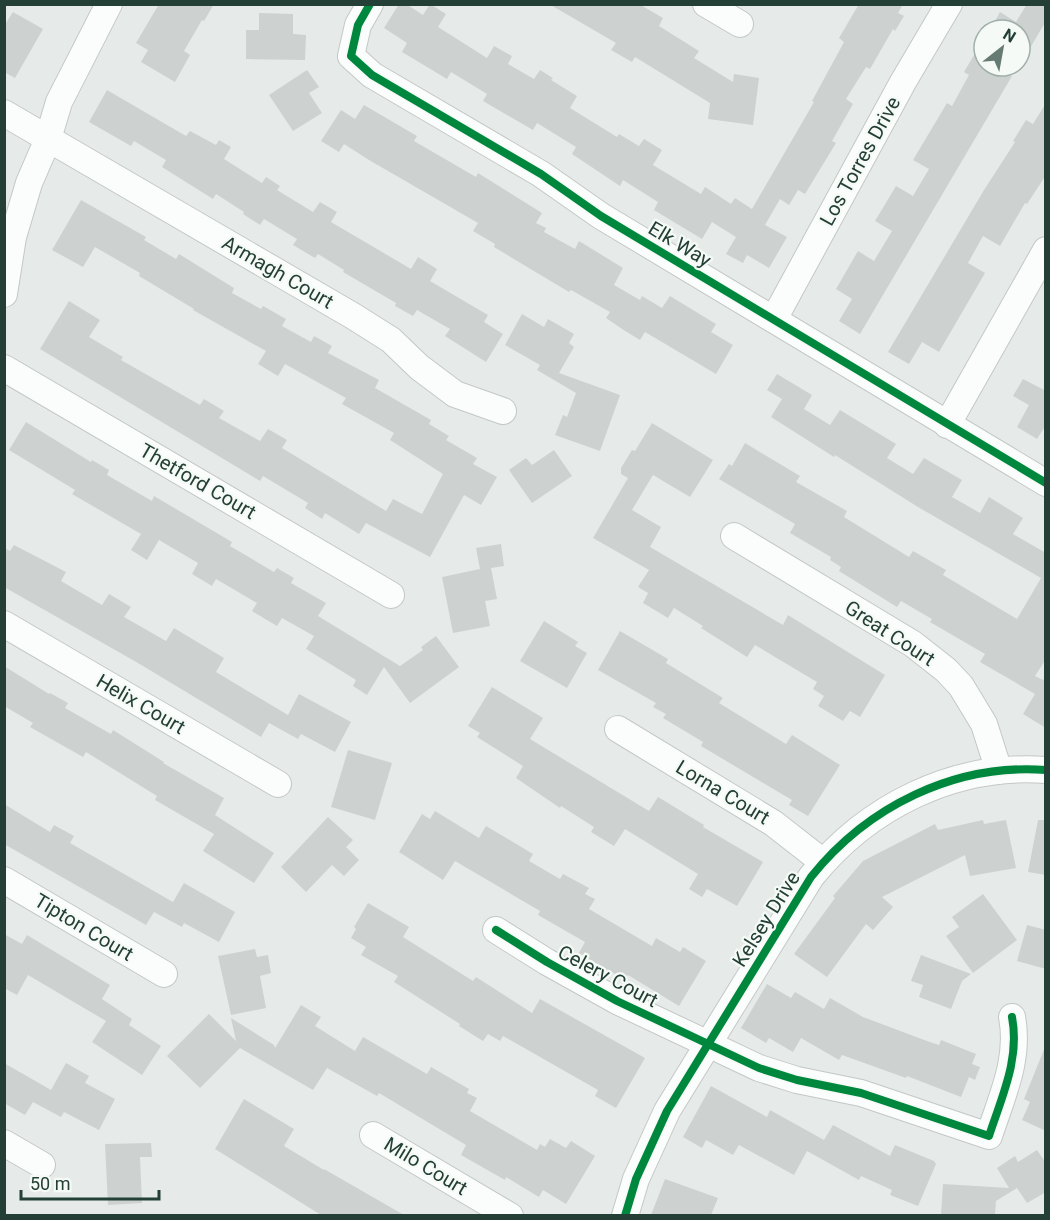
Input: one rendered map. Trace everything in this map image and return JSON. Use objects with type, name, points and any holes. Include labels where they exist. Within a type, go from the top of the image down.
[{"type":"street","points":[[4,294],[13,237],[29,183],[48,139],[59,102],[109,4]]},
{"type":"street","name":"Elk Way","points":[[370,4],[358,25],[351,56],[372,75],[541,174],[601,216],[1046,483]]},
{"type":"street","points":[[706,4],[740,24]]},
{"type":"street","name":"Los Torres Drive","points":[[774,319],[903,82],[949,4]]},
{"type":"street","name":"Armagh Court","points":[[4,113],[353,315],[391,340],[419,367],[455,394],[503,411]]},
{"type":"street","points":[[947,424],[1046,250]]},
{"type":"street","name":"Thetford Court","points":[[4,368],[391,595]]},
{"type":"street","name":"Great Court","points":[[734,536],[938,662],[961,686],[973,704],[984,724],[999,771]]},
{"type":"street","name":"Helix Court","points":[[4,624],[278,784]]},
{"type":"street","name":"Lorna Court","points":[[618,729],[773,823],[823,862]]},
{"type":"street","name":"Kelsey Drive","points":[[625,1215],[636,1179],[656,1133],[707,1044],[811,877],[823,862],[855,831],[894,804],[936,785],[999,771],[1046,770]]},
{"type":"street","name":"Tipton Court","points":[[4,880],[164,974]]},
{"type":"street","name":"Celery Court","points":[[496,930],[617,1001],[759,1068],[797,1080],[861,1093],[989,1136],[1011,1072],[1015,1053],[1012,1017]]},
{"type":"street","name":"Milo Court","points":[[373,1135],[510,1215]]},
{"type":"street","points":[[4,1143],[42,1165]]},
{"type":"building","points":[[159,4],[214,4],[184,51],[190,55],[175,82],[141,62],[148,50],[136,43]]},
{"type":"building","points":[[399,4],[406,4],[423,15],[430,4],[446,14],[438,27],[487,58],[494,46],[512,56],[508,64],[534,79],[540,70],[553,78],[551,80],[577,96],[570,108],[617,137],[619,134],[639,146],[644,139],[662,150],[653,165],[701,194],[705,187],[731,204],[735,198],[752,209],[814,102],[812,101],[844,42],[839,38],[859,4],[903,4],[898,13],[904,16],[895,31],[893,29],[870,69],[866,67],[846,99],[853,104],[832,141],[836,143],[805,194],[798,190],[789,205],[780,199],[765,225],[787,237],[769,268],[747,255],[743,263],[726,254],[736,237],[712,222],[702,239],[654,210],[658,202],[623,180],[620,186],[572,154],[576,147],[537,123],[533,130],[483,101],[487,94],[451,72],[447,79],[402,52],[407,43],[384,28]]},
{"type":"building","points":[[549,4],[639,4],[663,18],[659,26],[699,51],[694,58],[733,82],[734,74],[759,78],[753,125],[708,119],[710,103],[635,57],[632,62],[611,50],[616,43]]},
{"type":"building","points":[[1027,4],[1046,4],[1046,21],[1032,45],[1032,18],[1018,18]]},
{"type":"building","points":[[13,12],[43,29],[15,78],[4,72],[4,26]]},
{"type":"building","points":[[1000,12],[1010,18],[997,18]]},
{"type":"building","points":[[259,13],[293,14],[293,34],[306,35],[305,60],[246,59],[246,30],[259,30]]},
{"type":"building","points":[[972,58],[972,78],[1011,78],[860,334],[839,321],[852,299],[836,289],[858,251],[874,261],[892,231],[875,221],[896,186],[913,196],[929,169],[913,160],[947,103],[952,106],[969,75],[964,72]]},
{"type":"building","points":[[307,70],[319,87],[309,93],[322,113],[293,131],[269,95]]},
{"type":"building","points":[[107,90],[186,136],[190,131],[216,145],[219,140],[231,147],[224,159],[262,183],[266,177],[280,186],[277,190],[313,212],[320,202],[337,212],[331,222],[411,269],[418,257],[437,269],[430,281],[488,315],[484,322],[503,334],[486,362],[445,336],[450,329],[417,310],[413,316],[395,306],[396,303],[343,272],[344,270],[318,254],[315,258],[293,245],[297,239],[264,219],[260,225],[216,194],[213,199],[162,167],[166,160],[134,141],[131,146],[89,122]]},
{"type":"building","points":[[1046,103],[1046,175],[1027,204],[1025,203],[1000,246],[983,236],[968,263],[985,273],[939,352],[922,342],[909,364],[888,352],[1026,120],[1033,124]]},
{"type":"building","points":[[364,105],[417,136],[414,141],[476,177],[478,173],[542,213],[536,223],[546,228],[544,232],[575,249],[579,241],[623,268],[614,285],[640,300],[642,296],[662,308],[670,296],[716,324],[711,332],[733,345],[716,374],[645,332],[640,340],[606,318],[610,312],[571,290],[569,292],[494,247],[495,244],[473,231],[478,223],[344,144],[339,152],[321,141],[341,110],[355,119]]},
{"type":"building","points":[[81,200],[146,237],[144,240],[176,259],[179,254],[234,288],[232,293],[261,309],[263,306],[286,319],[282,326],[311,342],[314,336],[332,346],[328,353],[379,380],[375,388],[431,420],[429,424],[449,436],[446,440],[477,458],[473,464],[497,477],[481,505],[464,495],[430,557],[366,523],[359,534],[325,513],[322,519],[305,508],[308,503],[263,476],[260,481],[40,349],[69,301],[100,320],[89,337],[123,357],[121,360],[200,405],[204,399],[224,411],[219,418],[260,441],[268,429],[287,440],[282,448],[386,511],[393,499],[422,514],[443,474],[390,440],[394,433],[342,404],[346,398],[285,364],[278,376],[258,364],[266,351],[193,310],[139,276],[140,273],[95,247],[83,267],[52,250]]},
{"type":"building","points":[[522,314],[544,327],[548,319],[574,334],[569,343],[574,347],[559,373],[620,395],[600,451],[555,435],[563,415],[567,417],[576,393],[537,370],[540,365],[505,345]]},
{"type":"building","points":[[777,374],[812,395],[804,409],[830,425],[840,410],[896,444],[887,458],[913,474],[924,458],[962,480],[952,497],[980,513],[989,497],[1023,518],[1013,534],[1046,553],[1046,659],[1035,676],[1043,680],[1046,677],[1046,728],[1023,714],[1035,694],[980,662],[985,654],[930,622],[932,619],[901,601],[897,607],[839,571],[841,567],[830,560],[831,557],[790,533],[795,524],[719,479],[729,464],[732,466],[745,443],[800,476],[796,482],[847,511],[844,517],[909,557],[913,551],[946,570],[943,575],[1017,619],[1041,578],[918,507],[835,455],[834,457],[771,417],[782,399],[767,390]]},
{"type":"building","points":[[1023,379],[1046,391],[1046,425],[1037,439],[1017,427],[1029,405],[1013,396]]},
{"type":"building","points":[[26,422],[91,462],[92,460],[109,470],[107,475],[152,501],[154,496],[232,542],[230,546],[274,572],[277,568],[294,578],[291,583],[326,603],[318,616],[400,666],[423,650],[421,647],[436,636],[459,667],[410,703],[384,667],[367,695],[353,686],[356,680],[306,649],[314,636],[282,618],[277,626],[252,611],[257,603],[216,579],[212,586],[192,574],[198,563],[159,540],[147,560],[131,550],[141,534],[72,494],[75,490],[9,450]]},
{"type":"building","points":[[652,423],[713,460],[690,497],[653,475],[632,510],[661,527],[650,547],[783,625],[788,615],[885,675],[860,717],[850,711],[843,721],[818,706],[824,696],[813,689],[817,682],[755,645],[747,657],[674,608],[668,618],[643,603],[648,593],[638,587],[649,570],[593,538],[628,478],[621,474],[621,468],[632,450],[635,451]]},
{"type":"building","points":[[554,450],[572,476],[532,503],[509,470],[526,458],[532,465]]},
{"type":"building","points":[[501,544],[504,566],[491,568],[497,599],[485,601],[490,626],[453,633],[442,577],[480,569],[476,548]]},
{"type":"building","points":[[14,545],[66,572],[61,581],[102,605],[109,594],[131,607],[124,617],[166,641],[174,628],[224,658],[216,672],[288,715],[299,694],[351,722],[335,752],[301,734],[298,739],[269,723],[261,737],[138,663],[4,587],[4,548],[10,551]]},
{"type":"building","points":[[544,621],[578,642],[575,646],[587,653],[567,688],[520,661]]},
{"type":"building","points":[[620,631],[668,659],[666,663],[723,698],[719,703],[786,744],[792,735],[840,765],[808,816],[789,805],[792,800],[701,746],[703,742],[663,718],[666,714],[653,707],[656,703],[598,670]]},
{"type":"building","points":[[4,666],[68,703],[65,708],[111,734],[113,730],[163,763],[224,798],[215,815],[274,853],[254,883],[203,851],[214,834],[155,800],[157,796],[86,752],[83,757],[30,727],[33,723],[4,706]]},
{"type":"building","points":[[492,687],[543,718],[530,739],[649,811],[658,797],[704,825],[703,827],[763,862],[737,906],[707,889],[702,897],[689,889],[698,874],[625,829],[614,846],[591,832],[594,827],[561,806],[560,808],[516,778],[523,766],[477,737],[480,733],[468,726]]},
{"type":"building","points":[[348,750],[392,763],[375,820],[331,807]]},
{"type":"building","points":[[4,804],[50,832],[54,825],[74,836],[70,843],[173,902],[184,883],[235,912],[219,942],[184,923],[182,927],[154,912],[146,925],[4,844]]},
{"type":"building","points":[[435,811],[479,838],[486,826],[533,854],[529,861],[560,879],[563,874],[589,888],[585,894],[595,899],[589,909],[652,946],[656,938],[680,952],[683,947],[706,961],[679,1006],[628,975],[625,980],[579,953],[585,942],[538,915],[540,911],[455,861],[443,880],[399,852],[422,814],[430,819]]},
{"type":"building","points":[[328,817],[353,840],[346,847],[359,860],[344,876],[332,865],[306,892],[281,867]]},
{"type":"building","points":[[983,820],[984,824],[1006,820],[1016,868],[970,876],[965,855],[882,897],[893,907],[873,930],[866,924],[827,977],[794,954],[835,898],[833,896],[863,861],[935,824],[938,830]]},
{"type":"building","points":[[1038,820],[1046,820],[1046,875],[1028,872]]},
{"type":"building","points":[[983,894],[1017,940],[973,973],[946,936],[959,927],[952,917]]},
{"type":"building","points":[[368,903],[409,927],[403,937],[473,981],[476,977],[532,1013],[540,999],[645,1058],[616,1108],[595,1096],[598,1090],[503,1036],[500,1041],[488,1034],[483,1041],[394,982],[398,976],[361,955],[366,947],[351,938],[356,929],[354,927]]},
{"type":"building","points":[[1027,925],[1046,930],[1046,969],[1017,961]]},
{"type":"building","points":[[4,934],[22,944],[27,935],[110,985],[102,999],[132,1019],[129,1025],[161,1046],[142,1075],[92,1042],[106,1021],[28,975],[17,995],[4,988]]},
{"type":"building","points":[[255,949],[257,957],[268,955],[271,973],[260,976],[266,1008],[231,1015],[218,956]]},
{"type":"building","points":[[921,955],[971,974],[962,981],[951,1009],[919,997],[923,985],[911,981]]},
{"type":"building","points":[[767,984],[791,998],[795,992],[824,1009],[830,998],[863,1017],[939,1045],[941,1040],[976,1054],[972,1064],[980,1067],[975,1080],[969,1077],[961,1097],[907,1076],[906,1078],[842,1055],[839,1060],[801,1038],[793,1052],[769,1038],[766,1043],[741,1028]]},
{"type":"building","points":[[301,1005],[321,1017],[315,1026],[355,1051],[363,1037],[427,1074],[431,1067],[469,1089],[467,1093],[477,1098],[470,1111],[537,1150],[540,1144],[545,1147],[550,1139],[566,1148],[571,1141],[595,1156],[566,1204],[543,1190],[539,1197],[506,1177],[505,1180],[461,1155],[466,1145],[379,1093],[377,1096],[327,1068],[313,1090],[240,1048],[200,1088],[167,1056],[209,1014],[236,1041],[231,1018],[274,1045],[275,1048]]},
{"type":"building","points":[[1045,1047],[1046,1131],[1022,1120],[1030,1102],[1024,1099]]},
{"type":"building","points":[[4,1063],[51,1090],[66,1063],[89,1076],[85,1083],[115,1099],[99,1130],[64,1112],[61,1117],[33,1102],[25,1115],[4,1103]]},
{"type":"building","points":[[711,1086],[767,1117],[770,1110],[824,1140],[833,1125],[890,1156],[895,1145],[934,1161],[936,1164],[918,1206],[890,1195],[892,1190],[861,1176],[859,1180],[807,1151],[794,1175],[739,1145],[733,1155],[706,1140],[702,1148],[683,1137]]},
{"type":"building","points":[[244,1099],[294,1129],[284,1146],[404,1215],[321,1215],[215,1149]]},
{"type":"building","points":[[151,1143],[152,1157],[140,1157],[142,1203],[108,1205],[105,1144]]},
{"type":"building","points":[[1037,1150],[1046,1163],[1046,1192],[1027,1203],[1017,1188],[996,1201],[995,1215],[941,1215],[943,1184],[1009,1188],[997,1168],[1015,1156],[1018,1162]]},
{"type":"building","points":[[665,1179],[718,1198],[711,1215],[651,1215]]},
{"type":"cycle path","points":[[370,4],[358,25],[351,56],[372,75],[541,174],[601,216],[1046,483]]},
{"type":"cycle path","points":[[625,1216],[636,1179],[667,1111],[811,877],[833,852],[858,830],[886,811],[946,782],[978,774],[1012,770],[1046,770]]},
{"type":"cycle path","points":[[496,930],[617,1001],[759,1068],[797,1080],[861,1093],[989,1136],[1012,1063],[1014,1048],[1012,1017]]}]
